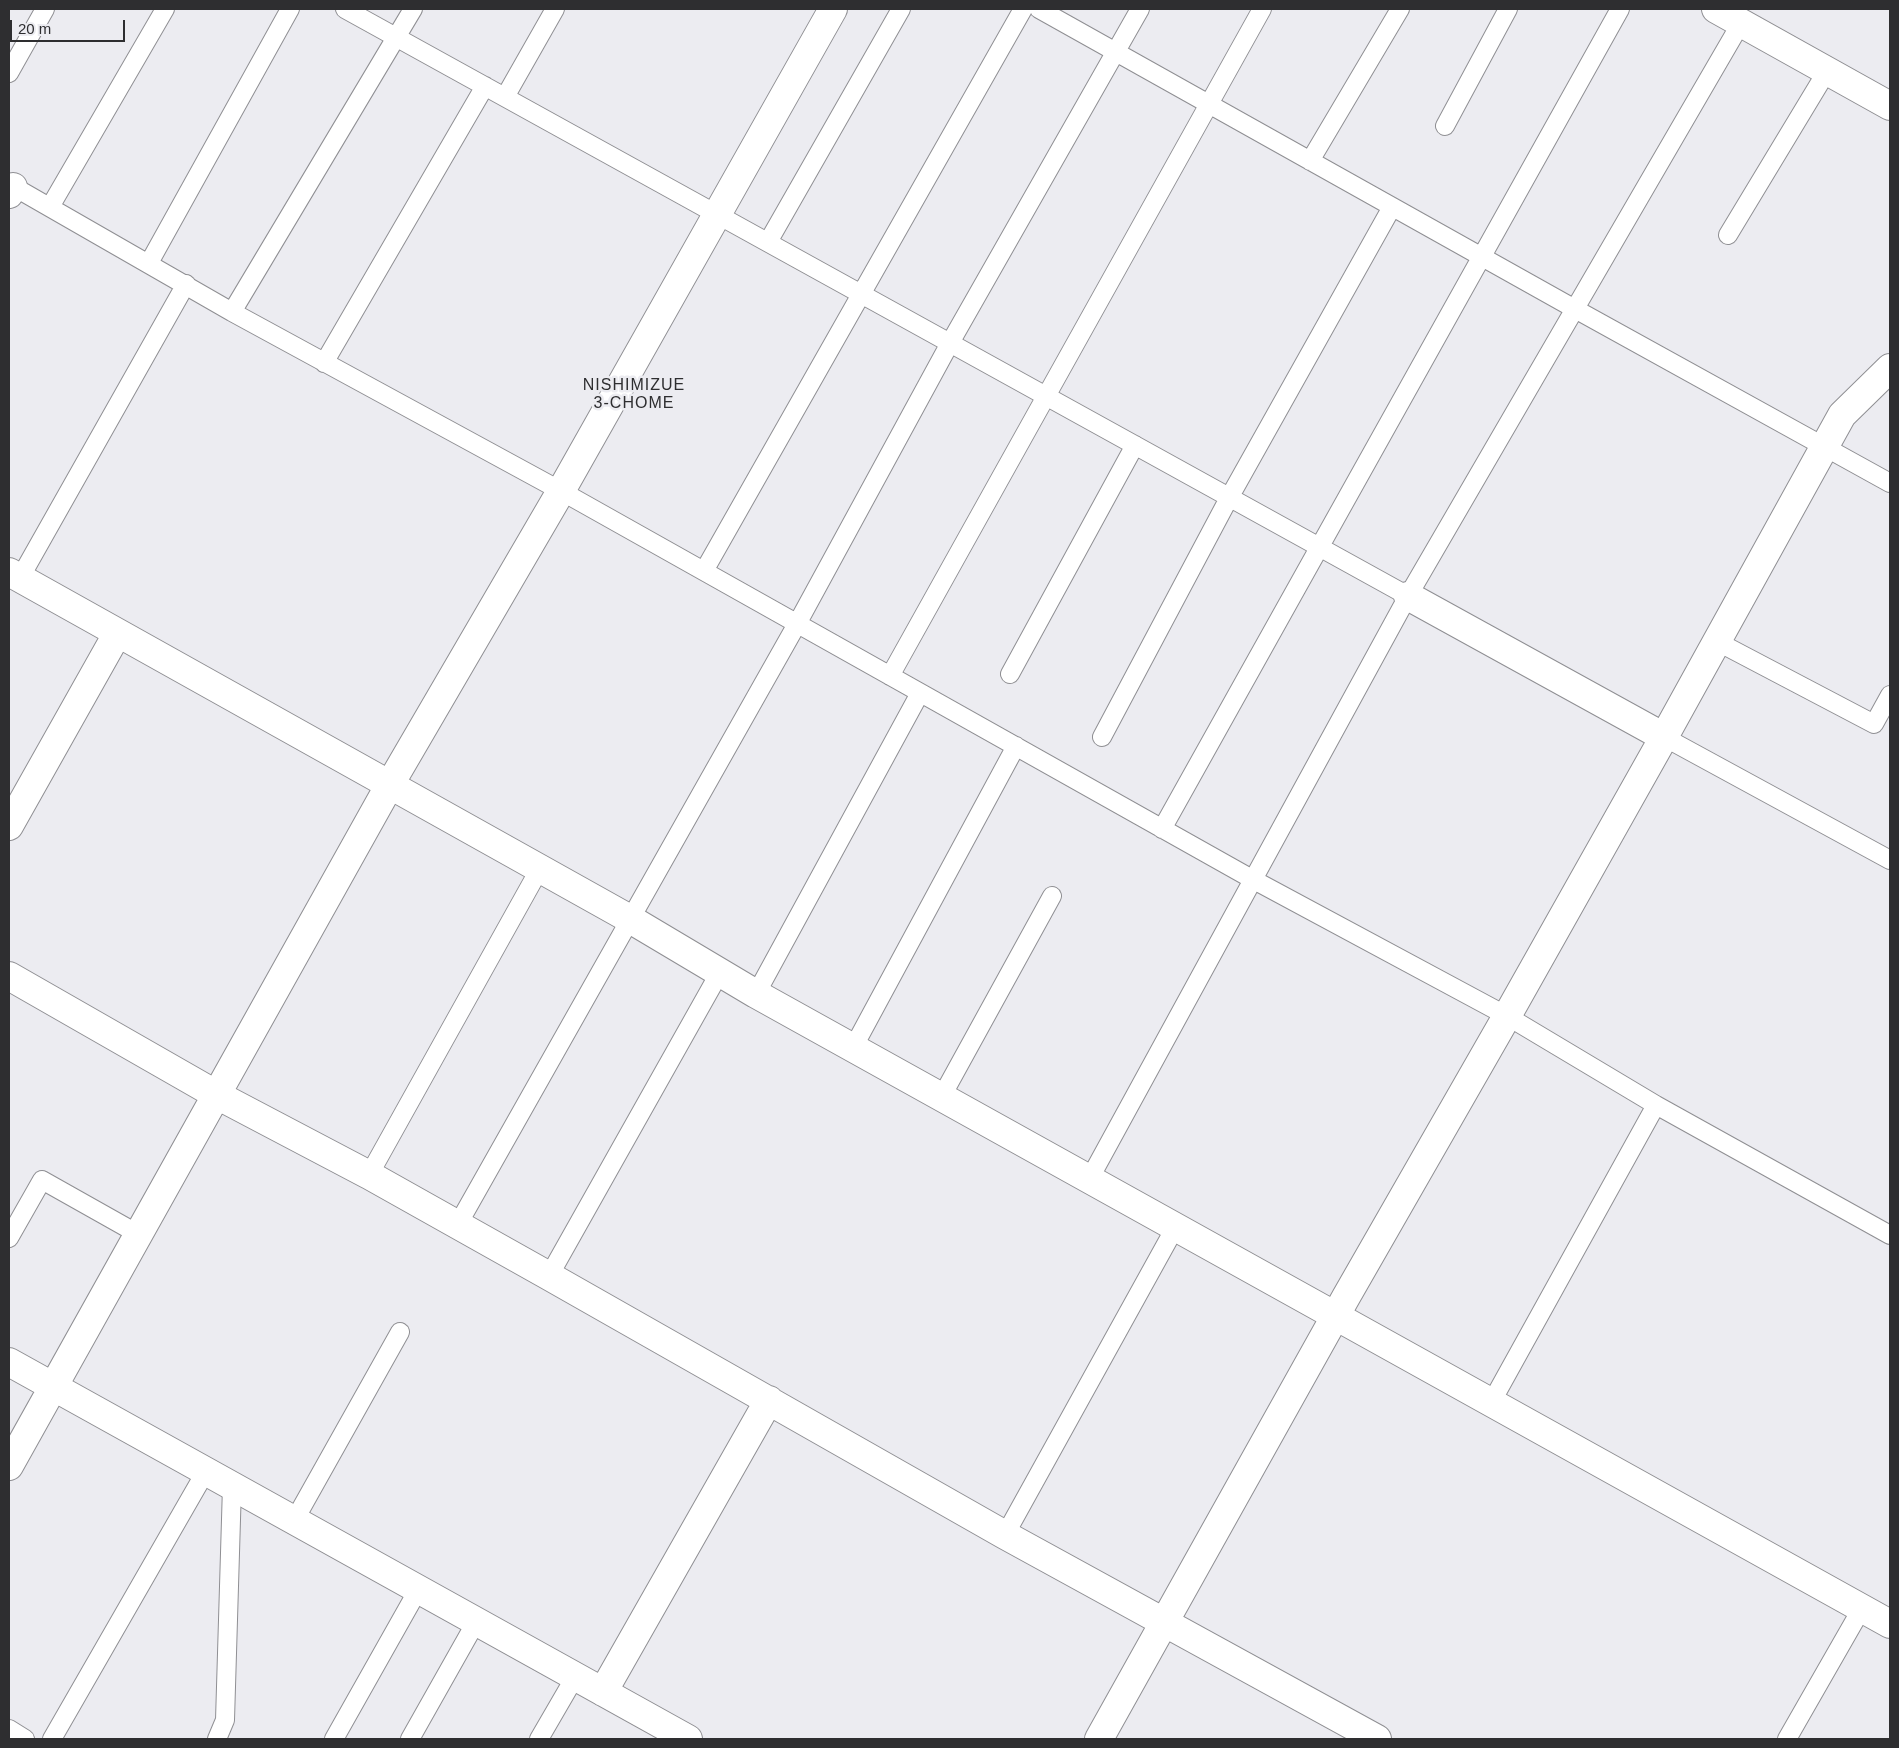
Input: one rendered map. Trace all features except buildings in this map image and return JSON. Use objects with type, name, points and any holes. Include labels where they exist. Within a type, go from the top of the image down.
[{"type":"street","points":[[9,1466],[389,786],[561,491],[833,9]]},
{"type":"street","points":[[1716,9],[1890,106]]},
{"type":"street","points":[[1099,1739],[1336,1315],[1664,737],[1824,446],[1842,415],[1890,368]]},
{"type":"street","points":[[14,576],[630,920],[756,994],[1890,1624]]},
{"type":"street","points":[[1408,596],[1664,737]]},
{"type":"street","points":[[9,826],[117,634]]},
{"type":"street","points":[[9,976],[217,1095],[369,1176],[549,1276],[1005,1535],[1377,1739]]},
{"type":"street","points":[[9,1362],[603,1692],[657,1732],[688,1739]]},
{"type":"street","points":[[603,1692],[768,1400]]},
{"type":"lane","points":[[9,73],[45,9]]},
{"type":"lane","points":[[50,207],[165,9]]},
{"type":"lane","points":[[149,263],[290,9]]},
{"type":"lane","points":[[345,9],[1408,596]]},
{"type":"lane","points":[[232,312],[413,9]]},
{"type":"lane","points":[[505,97],[554,9]]},
{"type":"lane","points":[[768,242],[900,9]]},
{"type":"lane","points":[[704,571],[1023,9]]},
{"type":"lane","points":[[1039,9],[1890,483]]},
{"type":"lane","points":[[457,1226],[797,624],[950,343],[1140,9]]},
{"type":"lane","points":[[890,676],[1262,9]]},
{"type":"lane","points":[[1310,161],[1400,9]]},
{"type":"lane","points":[[1445,126],[1508,9]]},
{"type":"lane","points":[[1162,829],[1620,9]]},
{"type":"lane","points":[[1090,1178],[1408,596],[1741,23]]},
{"type":"lane","points":[[1728,235],[1827,71]]},
{"type":"lane","points":[[324,363],[485,86]]},
{"type":"lane","points":[[10,188],[50,207],[232,312],[561,491],[1252,879],[1507,1016],[1656,1106],[1890,1234]]},
{"type":"lane","points":[[1102,737],[1229,498],[1392,207]]},
{"type":"lane","points":[[14,576],[186,284]]},
{"type":"lane","points":[[1010,674],[1135,445]]},
{"type":"lane","points":[[1716,641],[1874,724],[1890,695]]},
{"type":"lane","points":[[756,994],[920,692]]},
{"type":"lane","points":[[1664,737],[1890,860]]},
{"type":"lane","points":[[853,1048],[1016,746]]},
{"type":"lane","points":[[369,1176],[539,870]]},
{"type":"lane","points":[[942,1096],[1052,896]]},
{"type":"lane","points":[[549,1276],[720,972]]},
{"type":"lane","points":[[1490,1403],[1656,1106]]},
{"type":"lane","points":[[10,1233],[42,1180],[138,1234]]},
{"type":"lane","points":[[1005,1535],[1176,1226]]},
{"type":"lane","points":[[294,1520],[400,1332]]},
{"type":"lane","points":[[52,1739],[206,1472]]},
{"type":"lane","points":[[217,1739],[224,1720],[232,1486]]},
{"type":"lane","points":[[334,1739],[418,1590]]},
{"type":"lane","points":[[1787,1739],[1862,1608]]},
{"type":"lane","points":[[410,1739],[476,1622]]},
{"type":"lane","points":[[539,1739],[575,1677]]},
{"type":"lane","points":[[9,1729],[25,1739]]},
{"type":"district","name":"NISHIMIZUE 3-CHOME","points":[[634,395]]}]
